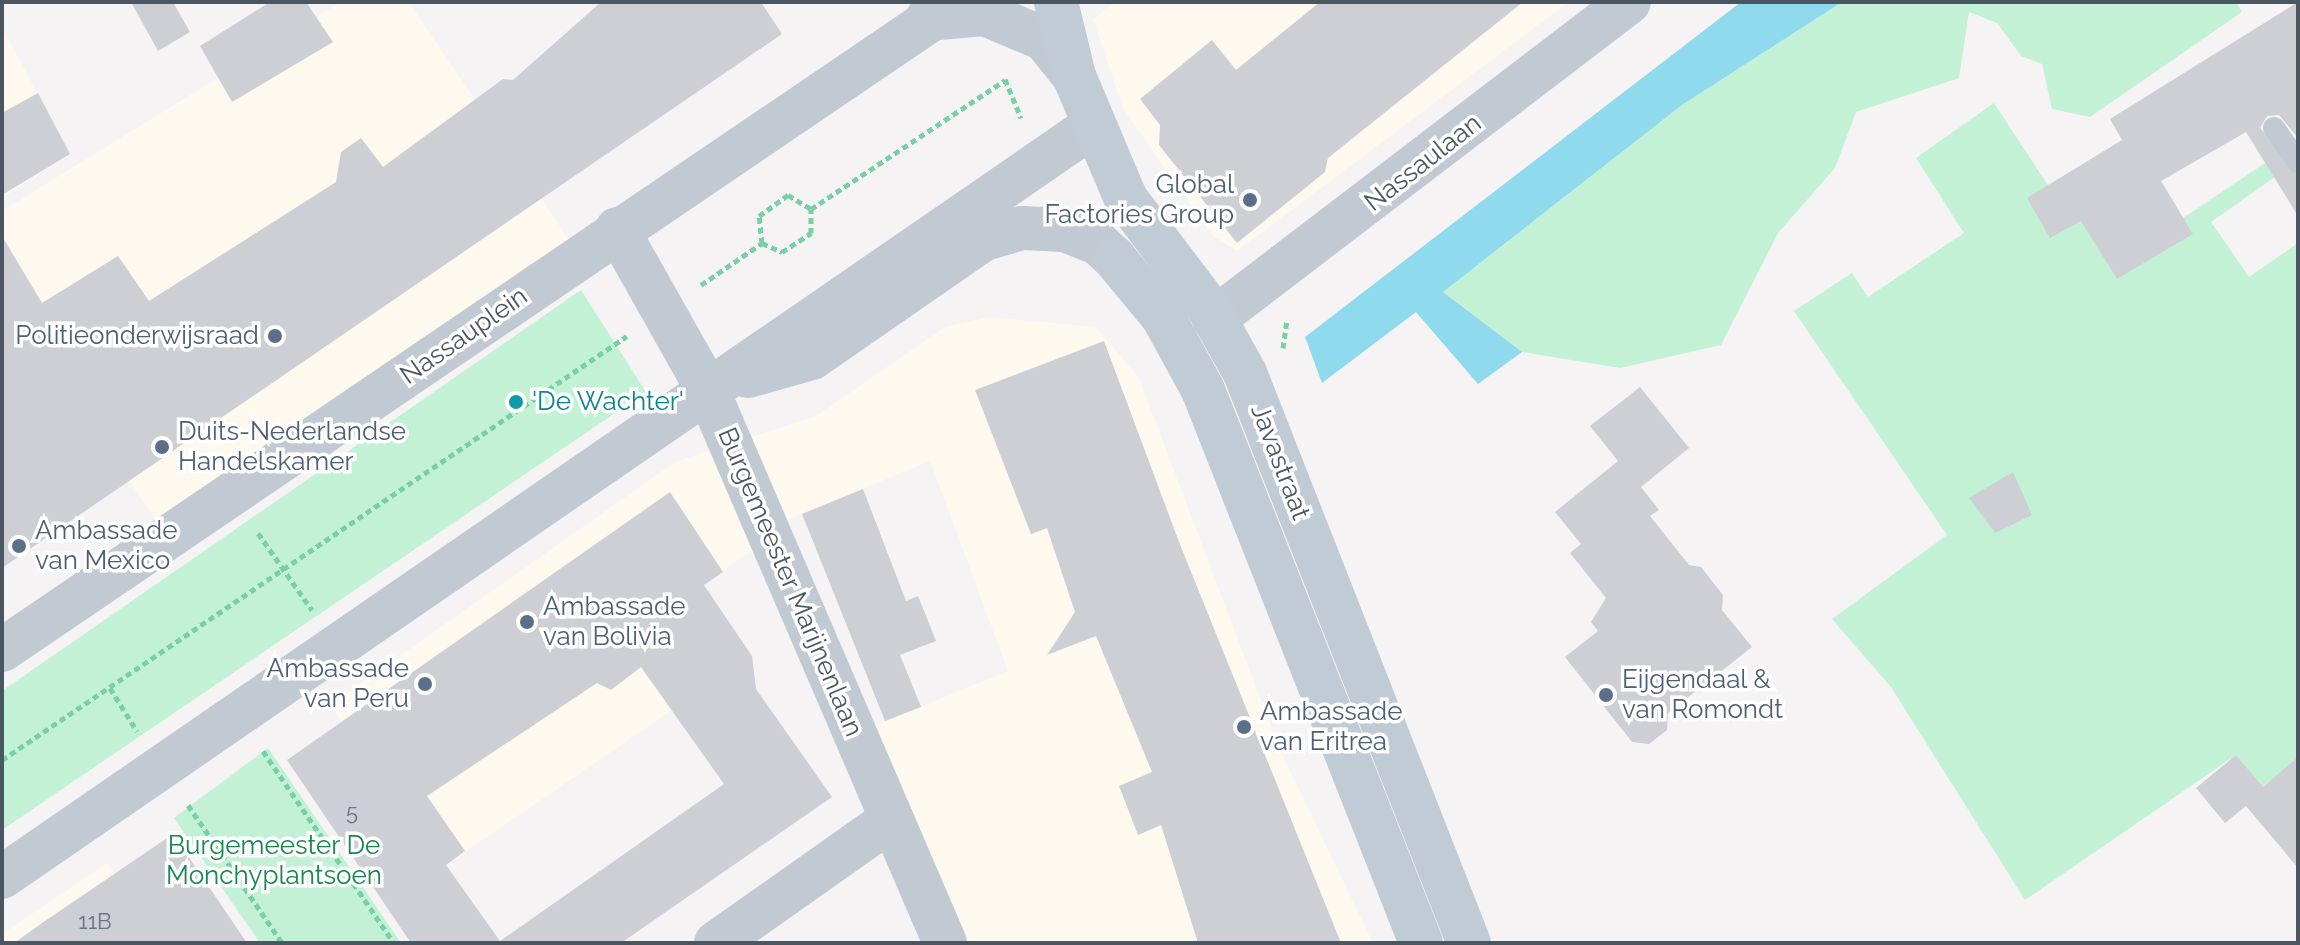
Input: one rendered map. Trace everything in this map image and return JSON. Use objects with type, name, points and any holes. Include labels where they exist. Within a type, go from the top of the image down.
[{"type":"street","name":"Javastraat","points":[[1056,2],[1074,76],[1126,199],[1214,319],[1245,373],[1469,943]]},
{"type":"street","name":"Nassaulaan","points":[[1214,319],[1629,2]]},
{"type":"street","name":"Nassauplein","points":[[2,650],[941,11],[985,14],[1044,39],[1074,76]]},
{"type":"street","points":[[2,877],[1094,125]]},
{"type":"street","name":"Javastraat","points":[[707,389],[812,358],[984,239],[1022,228],[1065,230],[1098,243],[1163,317],[1203,390],[1421,943]]},
{"type":"street","name":"Burgemeester Marijnenlaan","points":[[617,229],[666,310],[707,389],[945,943]]},
{"type":"street","points":[[716,943],[892,819]]},
{"type":"lane","points":[[2274,128],[2298,162]]},
{"type":"path","points":[[811,209],[1005,80]]},
{"type":"path","points":[[762,243],[759,216],[788,195],[811,209]]},
{"type":"path","points":[[762,243],[782,252],[811,233],[811,209]]},
{"type":"path","points":[[2,760],[762,243]]},
{"type":"path","points":[[238,714],[394,943]]},
{"type":"path","points":[[161,767],[282,943]]},
{"type":"shaded area","points":[[341,2],[409,2],[571,243],[168,538],[2,295],[2,211]]},
{"type":"shaded area","points":[[1115,2],[1566,4],[1237,251],[1213,236],[1123,109],[1093,19]]},
{"type":"shaded area","points":[[2,27],[70,154],[5,196],[2,192]]},
{"type":"shaded area","points":[[989,317],[1096,327],[1139,378],[1279,748],[1373,943],[946,943],[856,733],[1008,671],[930,461],[768,528],[771,537],[639,630],[687,700],[446,865],[330,705],[675,462],[816,416],[945,327]]},
{"type":"shaded area","points":[[107,863],[160,943],[2,943],[2,934]]},
{"type":"green space","points":[[1842,2],[2236,2],[2242,12],[2090,117],[2052,109],[2042,64],[2021,56],[1997,23],[1969,12],[1959,78],[1856,112],[1835,168],[1778,233],[1721,345],[1620,368],[1522,352],[1443,292],[1682,105]]},
{"type":"green space","points":[[1994,103],[2047,184],[2061,186],[2117,279],[2192,234],[2183,218],[2283,151],[2292,165],[2211,222],[2249,277],[2298,243],[2298,760],[2262,787],[2236,755],[2025,900],[1891,687],[1832,619],[1947,535],[1794,311],[1852,273],[1868,297],[1964,233],[1916,158]]},
{"type":"green space","points":[[581,290],[646,392],[2,830],[2,691]]},
{"type":"green space","name":"Burgemeester De Monchyplantsoen","points":[[268,748],[401,943],[260,943],[174,818]]},
{"type":"water","points":[[1741,2],[1842,2],[1682,105],[1443,292],[1522,352],[1478,384],[1416,312],[1322,383],[1305,337]]},
{"type":"building","points":[[131,2],[173,2],[190,32],[158,51]]},
{"type":"building","points":[[270,2],[306,2],[333,42],[232,102],[200,46]]},
{"type":"building","points":[[601,2],[761,2],[782,34],[2,568],[2,236],[42,303],[118,256],[149,301],[336,182],[341,152],[361,138],[383,167],[503,79],[513,80]]},
{"type":"building","points":[[1320,2],[1523,2],[1328,158],[1325,172],[1237,243],[1159,145],[1160,125],[1140,99],[1212,40],[1236,70]]},
{"type":"building","points":[[2298,2],[2298,138],[2279,115],[2267,116],[2260,128],[2298,176],[2298,216],[2246,132],[2161,181],[2193,234],[2117,279],[2081,221],[2050,238],[2027,198],[2122,140],[2110,119]]},
{"type":"building","points":[[38,93],[70,154],[2,195],[2,113]]},
{"type":"building","points":[[1104,341],[1179,542],[1341,943],[1198,943],[1161,825],[1138,835],[1119,786],[1152,772],[1096,636],[1047,655],[1075,612],[1047,528],[1031,534],[975,390]]},
{"type":"building","points":[[1640,387],[1689,448],[1641,487],[1659,510],[1650,516],[1689,565],[1701,567],[1723,595],[1722,610],[1752,647],[1668,713],[1667,730],[1649,744],[1632,742],[1565,657],[1598,631],[1591,622],[1606,598],[1570,553],[1581,544],[1555,512],[1618,461],[1590,426]]},
{"type":"building","points":[[2013,472],[2032,515],[1995,533],[1969,498]]},
{"type":"building","points":[[863,489],[906,601],[918,596],[936,641],[900,655],[921,707],[885,721],[802,514]]},
{"type":"building","points":[[670,492],[723,572],[704,585],[752,656],[756,689],[832,797],[621,943],[411,943],[287,760]],"holes":[[[641,667],[724,784],[500,941],[446,865],[465,851],[427,796],[597,683],[611,690]]]},
{"type":"building","points":[[2236,755],[2263,787],[2298,757],[2298,868],[2246,806],[2225,823],[2196,788]]},
{"type":"building","points":[[173,834],[247,943],[14,943],[45,921]]},
{"type":"place","name":"Global Factories Group","points":[[1250,200]]},
{"type":"place","name":"Politieonderwijsraad","points":[[275,336]]},
{"type":"place","name":"'De Wachter'","points":[[516,402]]},
{"type":"place","name":"Duits-Nederlandse Handelskamer","points":[[162,447]]},
{"type":"place","name":"Ambassade van Mexico","points":[[19,546]]},
{"type":"place","name":"Ambassade van Bolivia","points":[[527,622]]},
{"type":"place","name":"Ambassade van Peru","points":[[425,684]]},
{"type":"place","name":"Eijgendaal & van Romondt","points":[[1606,695]]},
{"type":"place","name":"Ambassade van Eritrea","points":[[1244,727]]}]
